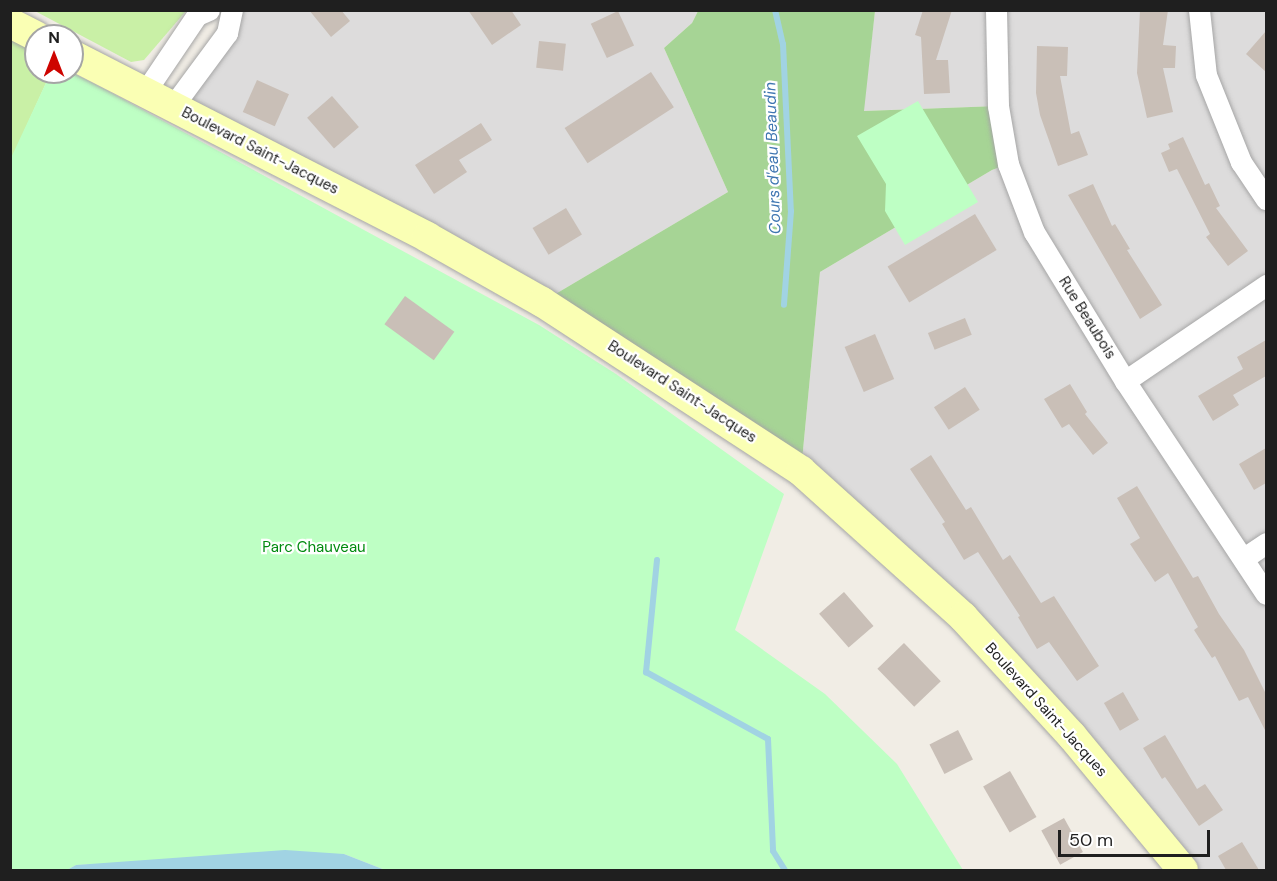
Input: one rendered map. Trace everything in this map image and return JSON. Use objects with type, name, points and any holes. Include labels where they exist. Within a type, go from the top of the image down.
[{"type":"street","points":[[145,92],[197,15],[209,10]]},
{"type":"street","points":[[172,106],[227,33],[232,10]]},
{"type":"street","name":"Rue Beaubois","points":[[996,10],[998,106],[1008,164],[1034,232],[1125,381],[1266,594]]},
{"type":"street","points":[[1202,12],[1206,75],[1241,162],[1266,199]]},
{"type":"street","points":[[10,23],[24,30]]},
{"type":"street","name":"Boulevard Saint-Jacques","points":[[84,61],[427,237],[542,302],[801,471],[963,617],[1072,736],[1183,870]]},
{"type":"street","points":[[1125,381],[1266,285]]},
{"type":"street","points":[[1244,558],[1266,543]]},
{"type":"shaded area","points":[[232,11],[698,11],[692,23],[664,48],[728,192],[542,302],[173,106]]},
{"type":"shaded area","points":[[875,11],[1266,11],[1266,870],[1183,870],[1072,736],[801,471],[820,272],[992,170],[1008,164],[997,106],[863,111]]},
{"type":"green space","points":[[35,11],[186,11],[144,60],[131,62],[84,37],[84,24],[59,24]]},
{"type":"green space","points":[[698,11],[875,11],[864,111],[998,106],[1008,164],[992,170],[820,272],[801,471],[542,302],[728,192],[664,48],[692,23]]},
{"type":"green space","points":[[11,39],[24,46],[24,84],[46,84],[11,160]]},
{"type":"green space","name":"Parc Chauveau","points":[[84,79],[539,325],[616,374],[784,494],[735,630],[825,694],[897,764],[963,870],[385,870],[344,854],[76,865],[67,870],[11,870],[10,160],[45,84],[84,84]]},
{"type":"green space","points":[[918,101],[978,202],[905,245],[885,211],[886,184],[857,136]]},
{"type":"water","points":[[285,850],[344,854],[385,870],[67,870],[76,865]]},
{"type":"building","points":[[309,10],[341,10],[350,21],[331,37]]},
{"type":"building","points":[[468,10],[511,10],[521,25],[492,45]]},
{"type":"building","points":[[923,10],[952,10],[936,60],[948,60],[950,93],[924,94],[921,37],[915,35]]},
{"type":"building","points":[[1140,10],[1168,10],[1163,45],[1176,46],[1175,68],[1163,68],[1173,112],[1147,118],[1137,73]]},
{"type":"building","points":[[618,11],[634,45],[607,58],[591,24]]},
{"type":"building","points":[[1266,31],[1266,72],[1246,54]]},
{"type":"building","points":[[539,41],[566,44],[563,71],[536,68]]},
{"type":"building","points":[[1037,46],[1068,47],[1067,76],[1060,76],[1071,134],[1079,131],[1088,155],[1058,166],[1040,115],[1036,93]]},
{"type":"building","points":[[651,72],[674,107],[587,163],[565,128]]},
{"type":"building","points":[[257,80],[289,94],[275,126],[243,112]]},
{"type":"building","points":[[332,96],[359,127],[334,149],[307,118]]},
{"type":"building","points":[[481,123],[492,140],[459,160],[467,172],[434,194],[415,165]]},
{"type":"building","points":[[1183,137],[1205,185],[1209,183],[1220,206],[1216,208],[1248,251],[1228,266],[1206,237],[1210,234],[1177,169],[1169,172],[1161,153],[1170,149],[1168,144]]},
{"type":"building","points":[[1093,184],[1112,226],[1115,224],[1130,249],[1127,250],[1162,305],[1140,319],[1068,195]]},
{"type":"building","points":[[566,208],[582,235],[549,255],[533,228]]},
{"type":"building","points":[[975,214],[997,250],[909,303],[888,267]]},
{"type":"building","points":[[405,296],[454,332],[434,360],[384,324]]},
{"type":"building","points":[[965,318],[972,335],[935,350],[928,333]]},
{"type":"building","points":[[875,334],[894,379],[864,392],[845,347]]},
{"type":"building","points":[[1266,340],[1266,376],[1233,395],[1239,405],[1213,421],[1198,396],[1243,369],[1237,357]]},
{"type":"building","points":[[1070,384],[1087,412],[1085,414],[1108,443],[1093,455],[1069,424],[1062,428],[1044,399]]},
{"type":"building","points":[[965,387],[980,410],[949,430],[934,407]]},
{"type":"building","points":[[1266,448],[1266,483],[1254,490],[1239,464]]},
{"type":"building","points":[[931,455],[966,510],[971,507],[1003,560],[1010,555],[1041,603],[1054,596],[1099,666],[1077,681],[1049,642],[1037,649],[1018,617],[1020,616],[978,552],[964,560],[942,524],[945,522],[910,469]]},
{"type":"building","points":[[1137,486],[1193,578],[1198,576],[1219,614],[1244,650],[1266,694],[1266,732],[1248,697],[1239,701],[1215,656],[1212,658],[1194,630],[1198,627],[1168,573],[1155,582],[1130,544],[1140,538],[1117,498]]},
{"type":"building","points":[[844,592],[874,626],[849,648],[819,614]]},
{"type":"building","points":[[904,643],[941,681],[914,707],[877,669]]},
{"type":"building","points":[[1123,692],[1139,720],[1120,731],[1104,703]]},
{"type":"building","points":[[958,730],[973,759],[944,774],[929,745]]},
{"type":"building","points":[[1165,735],[1197,789],[1205,784],[1223,810],[1199,826],[1165,777],[1162,779],[1143,748]]},
{"type":"building","points":[[1010,771],[1036,817],[1010,832],[983,787]]},
{"type":"building","points":[[1064,818],[1083,852],[1060,865],[1041,831]]},
{"type":"building","points":[[1242,842],[1259,870],[1226,870],[1218,856]]},
{"type":"waterway","name":"Cours d'eau Beaudin","points":[[775,10],[783,44],[791,211],[784,305]]},
{"type":"waterway","name":"Cours d'eau Beaudin","points":[[657,560],[646,672],[768,739],[773,851],[785,870]]}]
